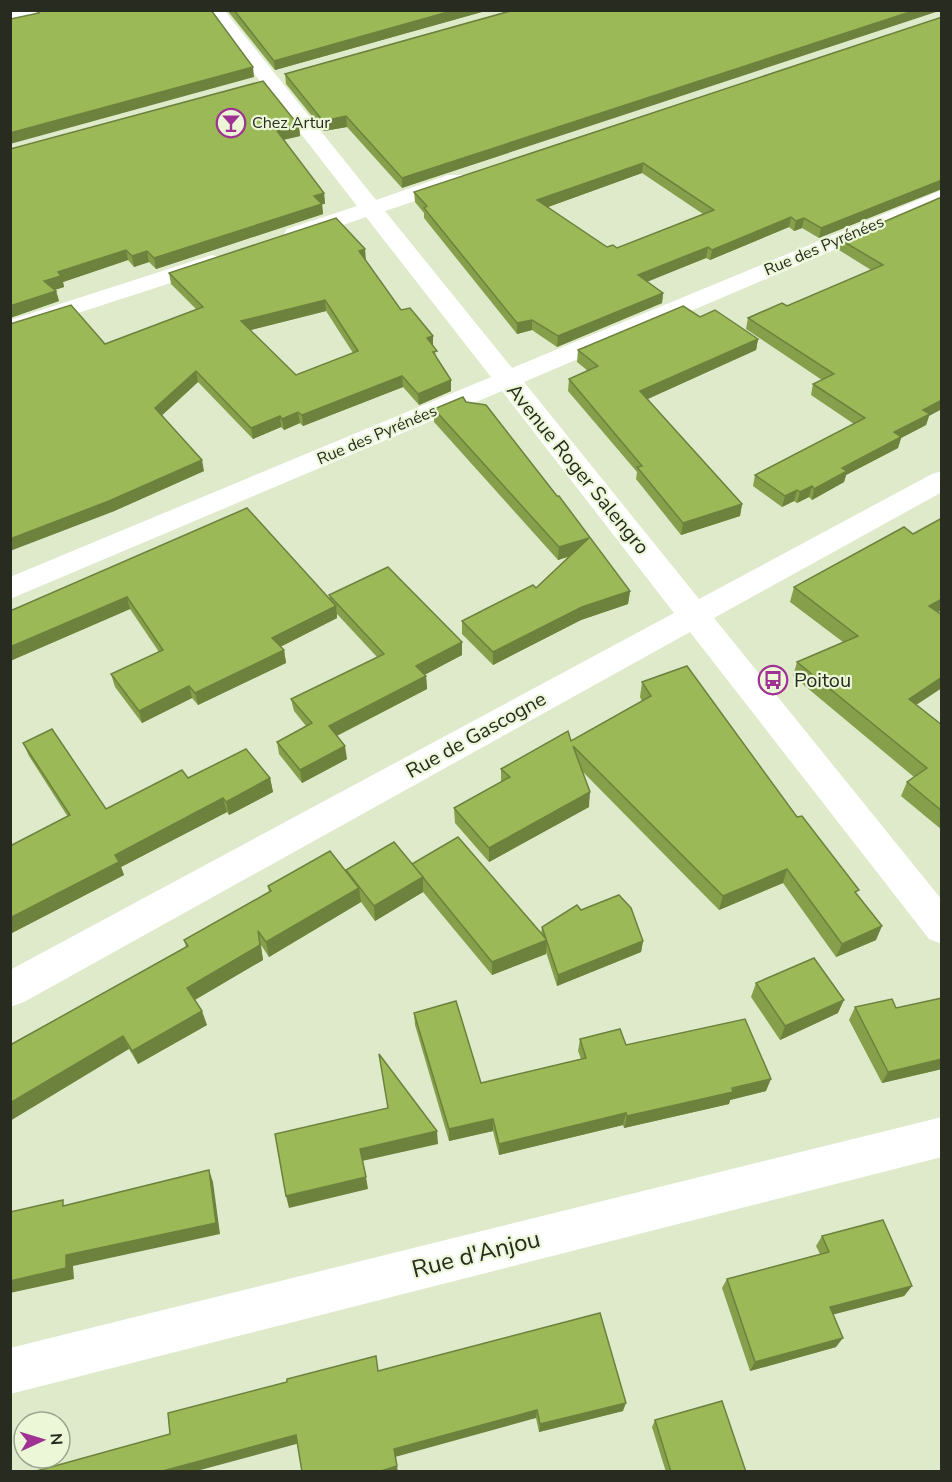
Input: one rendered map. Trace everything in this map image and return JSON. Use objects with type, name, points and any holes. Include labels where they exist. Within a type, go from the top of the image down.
[{"type":"street","points":[[10,14],[28,10]]},
{"type":"street","name":"Avenue Roger Salengro","points":[[214,10],[942,928]]},
{"type":"street","points":[[278,240],[479,173]]},
{"type":"street","name":"Rue des Pyrénées","points":[[10,589],[942,196]]},
{"type":"street","points":[[10,328],[233,255]]},
{"type":"street","name":"Rue de Gascogne","points":[[10,990],[942,480]]},
{"type":"street","name":"Rue d'Anjou","points":[[10,1371],[942,1137]]},
{"type":"building","points":[[37,10],[211,10],[253,67],[10,133],[10,19],[39,13]]},
{"type":"building","points":[[234,10],[455,10],[274,61]]},
{"type":"building","points":[[514,10],[916,10],[402,178],[346,116],[323,121],[285,74]]},
{"type":"building","points":[[942,17],[942,180],[821,228],[804,218],[796,221],[791,217],[712,250],[708,247],[638,275],[663,293],[558,336],[532,320],[517,323],[424,208],[427,206],[414,192]],"holes":[[[643,163],[714,210],[617,248],[613,245],[607,247],[537,200]]]},
{"type":"building","points":[[263,81],[299,126],[277,131],[324,193],[314,196],[322,204],[154,258],[147,251],[132,256],[126,250],[58,272],[61,276],[44,281],[56,291],[10,306],[10,149]]},
{"type":"building","points":[[942,197],[942,400],[923,410],[930,414],[894,432],[901,437],[842,468],[847,471],[814,489],[812,486],[785,496],[755,475],[865,418],[813,384],[834,374],[748,318],[782,303],[787,306],[883,265],[841,240]]},
{"type":"building","points":[[336,218],[365,249],[359,251],[401,310],[410,308],[433,336],[427,338],[437,351],[433,352],[451,380],[418,394],[402,376],[302,415],[298,412],[282,419],[280,416],[251,428],[196,371],[155,408],[202,460],[109,501],[10,539],[10,324],[71,305],[105,344],[203,307],[169,273]],"holes":[[[325,300],[358,351],[296,375],[241,321]]]},
{"type":"building","points":[[683,306],[700,317],[715,310],[758,339],[640,391],[742,504],[683,523],[637,467],[642,466],[569,379],[598,366],[578,350]]},
{"type":"building","points":[[463,397],[466,402],[486,405],[559,496],[630,591],[582,607],[493,652],[462,621],[533,585],[536,588],[589,538],[559,547],[434,409]]},
{"type":"building","points":[[247,508],[336,606],[272,638],[284,650],[195,693],[189,686],[139,711],[111,674],[163,650],[127,597],[10,647],[10,611]]},
{"type":"building","points":[[942,518],[942,599],[929,606],[942,615],[942,677],[909,699],[942,725],[942,811],[907,782],[927,768],[797,662],[858,636],[794,587],[904,527],[913,534]]},
{"type":"building","points":[[388,567],[462,642],[416,666],[426,676],[329,726],[345,746],[300,770],[277,742],[312,723],[291,699],[384,654],[329,595]]},
{"type":"building","points":[[687,666],[797,817],[802,816],[859,890],[855,892],[882,926],[842,944],[787,869],[723,896],[573,746],[590,792],[489,848],[454,808],[510,777],[501,769],[568,731],[571,741],[651,696],[642,682]]},
{"type":"building","points":[[52,729],[106,809],[182,770],[188,778],[246,749],[270,778],[226,802],[223,798],[115,855],[119,862],[10,918],[10,846],[70,815],[23,743]]},
{"type":"building","points":[[458,837],[547,940],[492,962],[412,864]]},
{"type":"building","points":[[394,842],[423,877],[374,906],[346,870]]},
{"type":"building","points":[[330,851],[359,888],[266,942],[258,931],[260,945],[187,988],[202,1011],[132,1051],[123,1036],[10,1103],[10,1042],[12,1044],[188,946],[184,940],[271,891],[268,886]]},
{"type":"building","points":[[619,895],[631,908],[643,941],[558,975],[542,927],[577,905],[581,910]]},
{"type":"building","points":[[814,958],[844,1000],[785,1026],[756,983]]},
{"type":"building","points":[[942,998],[942,1059],[888,1072],[855,1007],[892,999],[896,1008]]},
{"type":"building","points":[[456,1001],[481,1083],[586,1058],[580,1039],[620,1029],[626,1045],[745,1019],[771,1079],[732,1088],[733,1092],[627,1116],[626,1113],[499,1144],[493,1119],[449,1129],[414,1013]]},
{"type":"building","points":[[379,1054],[437,1131],[360,1149],[366,1177],[286,1196],[275,1134],[388,1108]]},
{"type":"building","points":[[209,1170],[216,1223],[66,1255],[66,1268],[10,1281],[10,1212],[63,1200],[63,1206]]},
{"type":"building","points":[[883,1220],[912,1286],[830,1307],[843,1338],[755,1362],[727,1279],[829,1252],[822,1236]]},
{"type":"building","points":[[600,1313],[626,1403],[540,1424],[537,1410],[394,1449],[397,1466],[378,1472],[302,1472],[296,1435],[159,1472],[33,1472],[72,1470],[72,1461],[170,1434],[168,1413],[376,1356],[378,1371]]},
{"type":"building","points":[[722,1401],[746,1472],[671,1472],[655,1420]]},
{"type":"place","name":"Chez Artur","points":[[231,123]]},
{"type":"place","name":"Poitou","points":[[773,680]]}]
